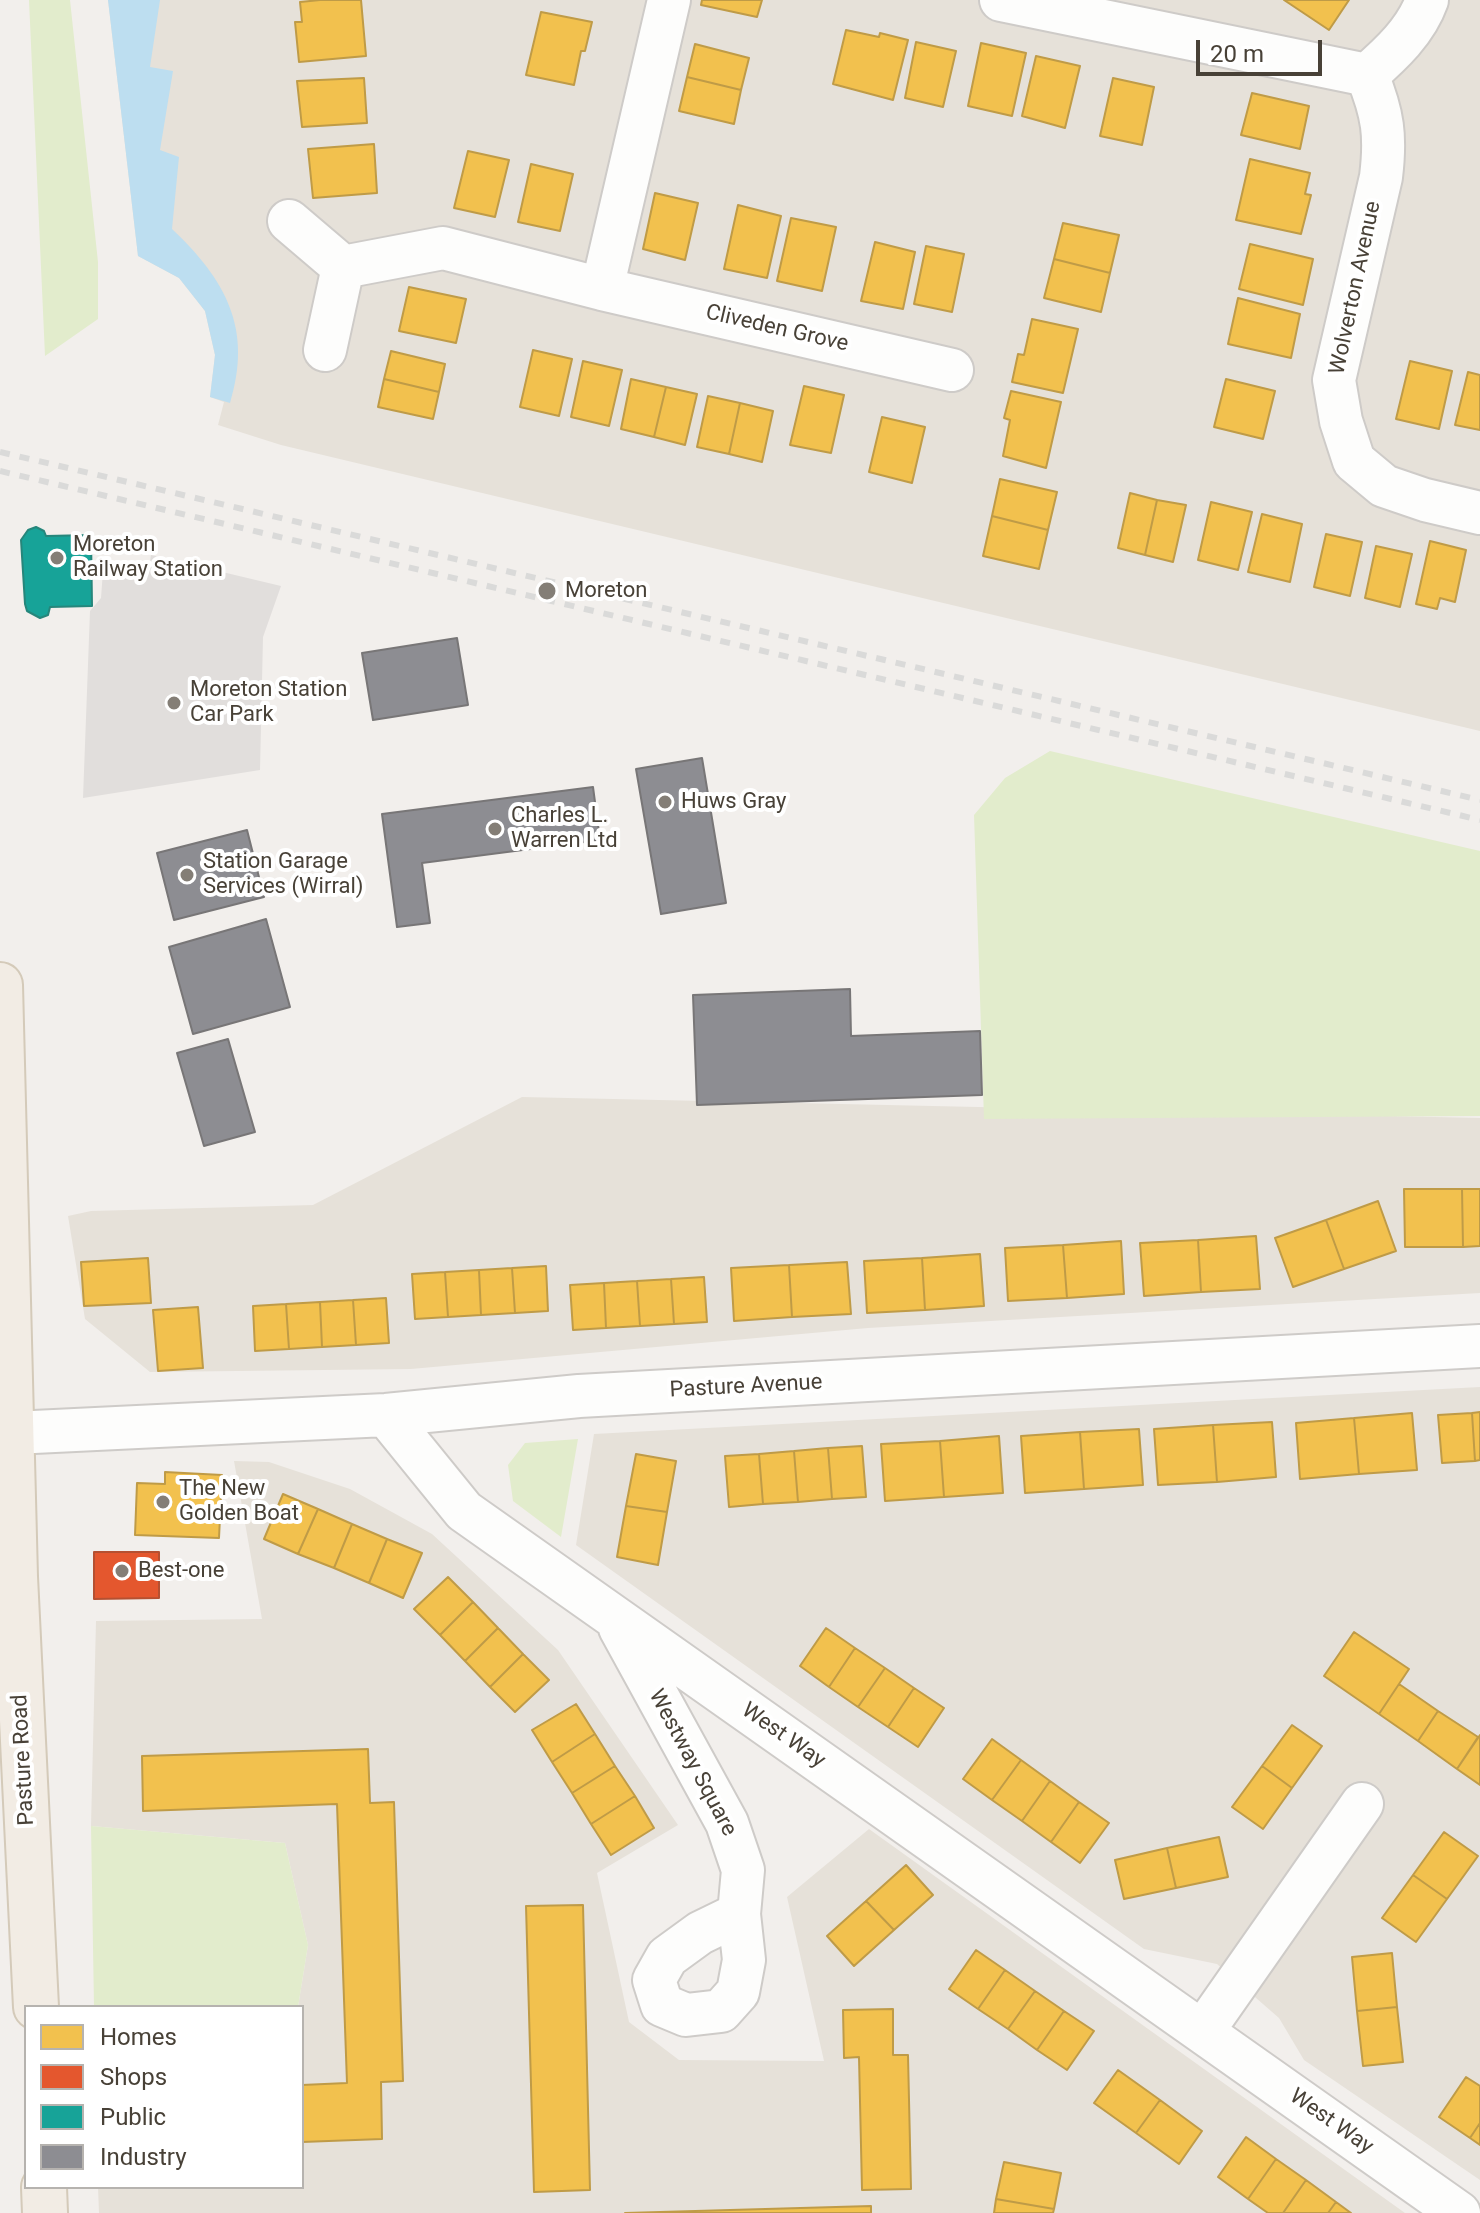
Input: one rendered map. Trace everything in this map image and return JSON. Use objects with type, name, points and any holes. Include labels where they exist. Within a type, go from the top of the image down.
[{"type":"main road","name":"Pasture Road","points":[[0,985],[15,1577],[36,2005]]},
{"type":"main road","points":[[44,2189],[45,2213]]},
{"type":"street","points":[[602,289],[669,0]]},
{"type":"street","points":[[1027,3],[1367,75],[1397,49],[1427,0]]},
{"type":"street","name":"Wolverton Avenue","points":[[1367,75],[1379,105],[1385,135],[1384,155],[1334,380],[1341,421],[1354,461],[1384,486],[1480,513]]},
{"type":"street","points":[[289,221],[343,267],[325,350]]},
{"type":"street","name":"Cliveden Grove","points":[[343,267],[443,248],[602,289],[952,370]]},
{"type":"street","name":"Pasture Avenue","points":[[13,1433],[386,1415],[579,1396],[1480,1346]]},
{"type":"street","name":"West Way","points":[[386,1415],[464,1511],[1459,2213]]},
{"type":"street","name":"Westway Square","points":[[614,1618],[727,1823],[743,1870],[739,1914]]},
{"type":"street","points":[[1203,2031],[1362,1804]]},
{"type":"shaded area","points":[[108,0],[1480,0],[1480,731],[281,445],[218,425],[224,402],[210,397],[215,355],[205,311],[179,278],[138,256]]},
{"type":"shaded area","name":"Moreton Station Car Park","points":[[151,555],[281,586],[263,637],[260,770],[83,798],[90,611],[101,598],[103,571],[148,576]]},
{"type":"shaded area","points":[[522,1097],[1480,1118],[1480,1293],[868,1328],[411,1369],[150,1372],[85,1319],[68,1216],[91,1211],[313,1205]]},
{"type":"shaded area","points":[[1480,1387],[1480,2180],[1304,2060],[1279,2018],[1217,1964],[1144,1949],[576,1545],[594,1434]]},
{"type":"shaded area","points":[[234,1461],[269,1462],[350,1489],[432,1534],[558,1650],[678,1825],[597,1873],[629,2022],[679,2060],[824,2061],[787,1897],[869,1829],[1405,2213],[99,2213],[98,2189],[304,2189],[304,2005],[298,2005],[308,1945],[285,1843],[91,1826],[96,1621],[262,1619]]},
{"type":"green space","points":[[29,0],[70,0],[98,262],[98,319],[45,356]]},
{"type":"green space","points":[[1050,751],[1480,851],[1480,1116],[984,1119],[974,815],[1005,778]]},
{"type":"green space","points":[[578,1439],[561,1537],[513,1501],[508,1465],[525,1443]]},
{"type":"green space","points":[[91,1826],[285,1843],[308,1945],[298,2005],[94,2005]]},
{"type":"water","points":[[108,0],[160,0],[150,67],[173,71],[160,150],[179,157],[172,229],[207,267],[230,307],[238,352],[230,403],[210,397],[215,355],[205,311],[179,278],[138,256]]},
{"type":"building: Homes","points":[[361,0],[366,56],[299,62],[295,22],[302,22],[300,2]]},
{"type":"building: Homes","points":[[702,0],[762,0],[757,17],[701,5]]},
{"type":"building: Homes","points":[[1284,0],[1349,0],[1329,30]]},
{"type":"building: Homes","points":[[541,12],[592,22],[585,51],[581,51],[574,85],[526,75]]},
{"type":"building: Homes","points":[[846,30],[879,37],[880,33],[908,40],[893,100],[833,84]]},
{"type":"building: Homes","points":[[916,42],[956,51],[943,107],[905,98]]},
{"type":"building: Homes","points":[[981,43],[1026,53],[1012,116],[968,106]]},
{"type":"building: Homes","points":[[695,44],[749,58],[741,90],[687,77]]},
{"type":"building: Homes","points":[[1036,56],[1080,66],[1065,128],[1022,116]]},
{"type":"building: Homes","points":[[687,77],[741,90],[734,124],[679,111]]},
{"type":"building: Homes","points":[[364,78],[367,123],[302,127],[297,81]]},
{"type":"building: Homes","points":[[1113,78],[1154,87],[1142,145],[1100,136]]},
{"type":"building: Homes","points":[[1252,93],[1309,106],[1300,149],[1241,135]]},
{"type":"building: Homes","points":[[374,144],[377,193],[313,198],[308,149]]},
{"type":"building: Homes","points":[[468,151],[509,160],[495,217],[454,208]]},
{"type":"building: Homes","points":[[1250,159],[1310,173],[1305,194],[1311,195],[1301,234],[1236,220]]},
{"type":"building: Homes","points":[[531,164],[573,174],[560,231],[518,222]]},
{"type":"building: Homes","points":[[655,193],[698,203],[685,260],[643,249]]},
{"type":"building: Homes","points":[[738,205],[781,216],[767,278],[724,269]]},
{"type":"building: Homes","points":[[791,218],[836,227],[822,291],[777,281]]},
{"type":"building: Homes","points":[[1063,223],[1119,235],[1110,273],[1054,259]]},
{"type":"building: Homes","points":[[875,242],[915,252],[903,309],[861,301]]},
{"type":"building: Homes","points":[[1250,244],[1313,259],[1303,305],[1239,289]]},
{"type":"building: Homes","points":[[926,246],[964,254],[952,312],[914,304]]},
{"type":"building: Homes","points":[[1054,259],[1110,273],[1101,312],[1044,298]]},
{"type":"building: Homes","points":[[409,287],[466,299],[456,343],[399,331]]},
{"type":"building: Homes","points":[[1238,298],[1300,314],[1291,358],[1228,344]]},
{"type":"building: Homes","points":[[1032,319],[1078,329],[1063,393],[1012,382],[1018,354],[1024,355]]},
{"type":"building: Homes","points":[[533,350],[572,359],[559,416],[520,407]]},
{"type":"building: Homes","points":[[391,351],[445,364],[439,392],[384,379]]},
{"type":"building: Homes","points":[[583,361],[622,370],[609,426],[571,417]]},
{"type":"building: Homes","points":[[1410,361],[1452,371],[1439,429],[1396,419]]},
{"type":"building: Homes","points":[[1468,372],[1480,375],[1480,430],[1455,425]]},
{"type":"building: Homes","points":[[384,379],[439,392],[433,419],[378,407]]},
{"type":"building: Homes","points":[[631,379],[666,387],[654,437],[621,429]]},
{"type":"building: Homes","points":[[1226,379],[1275,391],[1263,439],[1214,427]]},
{"type":"building: Homes","points":[[804,386],[844,395],[831,453],[790,445]]},
{"type":"building: Homes","points":[[666,387],[697,394],[685,445],[654,437]]},
{"type":"building: Homes","points":[[1011,391],[1061,402],[1046,468],[1003,456],[1010,420],[1004,418]]},
{"type":"building: Homes","points":[[708,396],[740,403],[729,454],[697,447]]},
{"type":"building: Homes","points":[[740,403],[773,411],[762,462],[729,454]]},
{"type":"building: Homes","points":[[882,417],[925,427],[912,483],[869,472]]},
{"type":"building: Homes","points":[[1000,479],[1057,492],[1048,530],[992,516]]},
{"type":"building: Homes","points":[[1130,493],[1157,500],[1145,555],[1118,548]]},
{"type":"building: Homes","points":[[1157,500],[1186,505],[1173,562],[1145,555]]},
{"type":"building: Homes","points":[[1211,502],[1252,512],[1238,570],[1198,560]]},
{"type":"building: Homes","points":[[1262,514],[1302,524],[1290,582],[1248,572]]},
{"type":"building: Homes","points":[[992,516],[1048,530],[1039,569],[983,556]]},
{"type":"building: Homes","points":[[1326,534],[1362,542],[1350,596],[1314,587]]},
{"type":"building: Homes","points":[[1430,541],[1466,550],[1455,602],[1440,598],[1437,609],[1416,604]]},
{"type":"building: Homes","points":[[1376,546],[1412,554],[1400,607],[1365,598]]},
{"type":"building: Homes","points":[[1404,1189],[1462,1189],[1463,1247],[1405,1247]]},
{"type":"building: Homes","points":[[1462,1189],[1480,1189],[1480,1246],[1463,1247]]},
{"type":"building: Homes","points":[[1378,1201],[1396,1251],[1344,1269],[1326,1220]]},
{"type":"building: Homes","points":[[1326,1220],[1344,1269],[1293,1287],[1275,1238]]},
{"type":"building: Homes","points":[[1256,1236],[1260,1289],[1201,1292],[1198,1240]]},
{"type":"building: Homes","points":[[1198,1240],[1201,1292],[1144,1296],[1140,1243]]},
{"type":"building: Homes","points":[[1121,1241],[1124,1294],[1067,1298],[1063,1245]]},
{"type":"building: Homes","points":[[1063,1245],[1067,1298],[1008,1301],[1005,1248]]},
{"type":"building: Homes","points":[[980,1254],[984,1306],[925,1310],[922,1258]]},
{"type":"building: Homes","points":[[148,1258],[151,1303],[84,1306],[81,1262]]},
{"type":"building: Homes","points":[[922,1258],[925,1310],[867,1313],[864,1261]]},
{"type":"building: Homes","points":[[847,1262],[851,1314],[792,1317],[789,1265]]},
{"type":"building: Homes","points":[[789,1265],[792,1317],[734,1321],[731,1268]]},
{"type":"building: Homes","points":[[546,1266],[548,1311],[515,1313],[512,1268]]},
{"type":"building: Homes","points":[[512,1268],[515,1313],[481,1315],[479,1270]]},
{"type":"building: Homes","points":[[479,1270],[481,1315],[448,1317],[445,1272]]},
{"type":"building: Homes","points":[[445,1272],[448,1317],[415,1319],[412,1274]]},
{"type":"building: Homes","points":[[704,1277],[707,1322],[674,1324],[671,1279]]},
{"type":"building: Homes","points":[[671,1279],[674,1324],[640,1326],[637,1281]]},
{"type":"building: Homes","points":[[637,1281],[640,1326],[606,1328],[604,1283]]},
{"type":"building: Homes","points":[[604,1283],[606,1328],[573,1330],[570,1285]]},
{"type":"building: Homes","points":[[386,1298],[389,1343],[356,1345],[353,1300]]},
{"type":"building: Homes","points":[[353,1300],[356,1345],[322,1347],[320,1302]]},
{"type":"building: Homes","points":[[320,1302],[322,1347],[289,1349],[286,1304]]},
{"type":"building: Homes","points":[[286,1304],[289,1349],[255,1351],[253,1306]]},
{"type":"building: Homes","points":[[198,1307],[203,1368],[158,1371],[153,1310]]},
{"type":"building: Homes","points":[[1480,1412],[1480,1460],[1475,1461],[1472,1413]]},
{"type":"building: Homes","points":[[1412,1413],[1417,1470],[1359,1474],[1354,1418]]},
{"type":"building: Homes","points":[[1472,1413],[1475,1461],[1442,1463],[1438,1415]]},
{"type":"building: Homes","points":[[1354,1418],[1359,1474],[1300,1479],[1296,1423]]},
{"type":"building: Homes","points":[[1272,1422],[1276,1477],[1217,1482],[1213,1425]]},
{"type":"building: Homes","points":[[1213,1425],[1217,1482],[1158,1485],[1154,1429]]},
{"type":"building: Homes","points":[[1139,1429],[1143,1485],[1084,1489],[1080,1432]]},
{"type":"building: Homes","points":[[1080,1432],[1084,1489],[1025,1493],[1021,1436]]},
{"type":"building: Homes","points":[[999,1436],[1003,1493],[944,1497],[940,1441]]},
{"type":"building: Homes","points":[[940,1441],[944,1497],[885,1501],[881,1444]]},
{"type":"building: Homes","points":[[862,1446],[866,1497],[832,1499],[828,1448]]},
{"type":"building: Homes","points":[[828,1448],[832,1499],[798,1502],[794,1451]]},
{"type":"building: Homes","points":[[794,1451],[798,1502],[763,1504],[759,1454]]},
{"type":"building: Homes","points":[[636,1454],[676,1461],[667,1512],[626,1506]]},
{"type":"building: Homes","points":[[759,1454],[763,1504],[729,1507],[725,1456]]},
{"type":"building: Homes","points":[[165,1472],[222,1475],[219,1538],[135,1535],[137,1483],[165,1484]]},
{"type":"building: Homes","points":[[283,1494],[318,1509],[298,1554],[264,1539]]},
{"type":"building: Homes","points":[[626,1506],[667,1512],[658,1565],[617,1557]]},
{"type":"building: Homes","points":[[318,1509],[352,1524],[334,1568],[298,1554]]},
{"type":"building: Homes","points":[[352,1524],[387,1539],[369,1583],[334,1568]]},
{"type":"building: Homes","points":[[387,1539],[422,1553],[403,1598],[369,1583]]},
{"type":"building: Homes","points":[[448,1577],[473,1602],[440,1635],[414,1609]]},
{"type":"building: Homes","points":[[473,1602],[498,1628],[465,1661],[440,1635]]},
{"type":"building: Homes","points":[[498,1628],[523,1654],[490,1687],[465,1661]]},
{"type":"building: Homes","points":[[826,1628],[855,1648],[829,1687],[800,1666]]},
{"type":"building: Homes","points":[[1354,1632],[1409,1669],[1379,1714],[1324,1676]]},
{"type":"building: Homes","points":[[855,1648],[885,1668],[858,1707],[829,1687]]},
{"type":"building: Homes","points":[[523,1654],[549,1680],[515,1712],[490,1687]]},
{"type":"building: Homes","points":[[885,1668],[914,1688],[888,1727],[858,1707]]},
{"type":"building: Homes","points":[[1399,1684],[1438,1711],[1418,1741],[1379,1714]]},
{"type":"building: Homes","points":[[914,1688],[944,1708],[918,1747],[888,1727]]},
{"type":"building: Homes","points":[[576,1704],[595,1734],[552,1762],[532,1730]]},
{"type":"building: Homes","points":[[1438,1711],[1478,1737],[1457,1769],[1418,1741]]},
{"type":"building: Homes","points":[[1292,1725],[1322,1746],[1292,1788],[1262,1766]]},
{"type":"building: Homes","points":[[595,1734],[615,1766],[572,1793],[552,1762]]},
{"type":"building: Homes","points":[[1480,1735],[1480,1785],[1457,1769]]},
{"type":"building: Homes","points":[[992,1739],[1021,1760],[992,1800],[963,1779]]},
{"type":"building: Homes","points":[[368,1749],[370,1803],[394,1802],[403,2081],[381,2082],[382,2139],[304,2142],[304,2085],[347,2083],[337,1804],[143,1811],[142,1756]]},
{"type":"building: Homes","points":[[1021,1760],[1050,1781],[1022,1821],[992,1800]]},
{"type":"building: Homes","points":[[615,1766],[635,1796],[591,1824],[572,1793]]},
{"type":"building: Homes","points":[[1262,1766],[1292,1788],[1263,1829],[1232,1807]]},
{"type":"building: Homes","points":[[1050,1781],[1079,1802],[1051,1842],[1022,1821]]},
{"type":"building: Homes","points":[[635,1796],[654,1828],[611,1855],[591,1824]]},
{"type":"building: Homes","points":[[1079,1802],[1109,1823],[1080,1863],[1051,1842]]},
{"type":"building: Homes","points":[[1444,1832],[1478,1856],[1447,1899],[1413,1875]]},
{"type":"building: Homes","points":[[1219,1837],[1228,1877],[1176,1888],[1167,1848]]},
{"type":"building: Homes","points":[[1167,1848],[1176,1888],[1124,1899],[1115,1860]]},
{"type":"building: Homes","points":[[906,1865],[933,1895],[894,1930],[866,1901]]},
{"type":"building: Homes","points":[[1413,1875],[1447,1899],[1416,1942],[1382,1918]]},
{"type":"building: Homes","points":[[866,1901],[894,1930],[854,1966],[827,1936]]},
{"type":"building: Homes","points":[[583,1905],[590,2190],[534,2192],[526,1906]]},
{"type":"building: Homes","points":[[976,1950],[1005,1970],[978,2009],[949,1989]]},
{"type":"building: Homes","points":[[1392,1953],[1397,2007],[1357,2011],[1352,1957]]},
{"type":"building: Homes","points":[[1005,1970],[1035,1991],[1008,2029],[978,2009]]},
{"type":"building: Homes","points":[[1035,1991],[1064,2011],[1037,2050],[1008,2029]]},
{"type":"building: Homes","points":[[1397,2007],[1403,2062],[1363,2066],[1357,2011]]},
{"type":"building: Homes","points":[[893,2009],[893,2055],[908,2055],[911,2189],[862,2190],[859,2057],[844,2058],[843,2010]]},
{"type":"building: Homes","points":[[1064,2011],[1094,2031],[1067,2070],[1037,2050]]},
{"type":"building: Homes","points":[[1118,2070],[1160,2100],[1136,2133],[1094,2103]]},
{"type":"building: Homes","points":[[1466,2077],[1480,2086],[1480,2123],[1470,2138],[1439,2117]]},
{"type":"building: Homes","points":[[1160,2100],[1202,2131],[1179,2164],[1136,2133]]},
{"type":"building: Homes","points":[[1480,2123],[1480,2145],[1470,2138]]},
{"type":"building: Homes","points":[[1246,2137],[1276,2159],[1248,2199],[1218,2177]]},
{"type":"building: Homes","points":[[1276,2159],[1306,2180],[1283,2213],[1268,2213],[1248,2199]]},
{"type":"building: Homes","points":[[1004,2162],[1061,2173],[1054,2209],[996,2199]]},
{"type":"building: Homes","points":[[1306,2180],[1336,2202],[1328,2213],[1283,2213]]},
{"type":"building: Homes","points":[[996,2199],[1054,2209],[1053,2213],[994,2213]]},
{"type":"building: Homes","points":[[1336,2202],[1351,2213],[1328,2213]]},
{"type":"building: Homes","points":[[871,2206],[871,2213],[625,2213]]},
{"type":"building: Shops","points":[[94,1552],[159,1552],[159,1598],[94,1599]]},
{"type":"building: Public","name":"Moreton Railway Station","points":[[36,527],[46,536],[91,535],[92,606],[50,607],[48,615],[40,618],[27,611],[21,540],[28,530]]},
{"type":"building: Industry","points":[[457,638],[468,705],[373,720],[362,653]]},
{"type":"building: Industry","points":[[702,758],[726,903],[661,914],[636,769]]},
{"type":"building: Industry","points":[[593,787],[600,840],[422,863],[430,923],[397,927],[382,814]]},
{"type":"building: Industry","points":[[247,830],[264,897],[174,920],[157,853]]},
{"type":"building: Industry","points":[[266,919],[290,1007],[193,1034],[169,947]]},
{"type":"building: Industry","points":[[850,989],[851,1036],[980,1031],[982,1095],[697,1105],[693,995]]},
{"type":"building: Industry","points":[[228,1039],[255,1132],[204,1146],[177,1053]]},
{"type":"railway","points":[[0,452],[1480,800]]},
{"type":"railway","points":[[0,471],[1480,820]]},
{"type":"place","name":"Moreton Railway Station","points":[[57,558]]},
{"type":"place","name":"Moreton","points":[[547,591]]},
{"type":"place","name":"Moreton Station Car Park","points":[[174,703]]},
{"type":"place","name":"Huws Gray","points":[[665,802]]},
{"type":"place","name":"Charles L. Warren Ltd","points":[[495,829]]},
{"type":"place","name":"Station Garage Services (Wirral)","points":[[187,875]]},
{"type":"place","name":"The New Golden Boat","points":[[163,1502]]},
{"type":"place","name":"Best-one","points":[[122,1571]]}]
